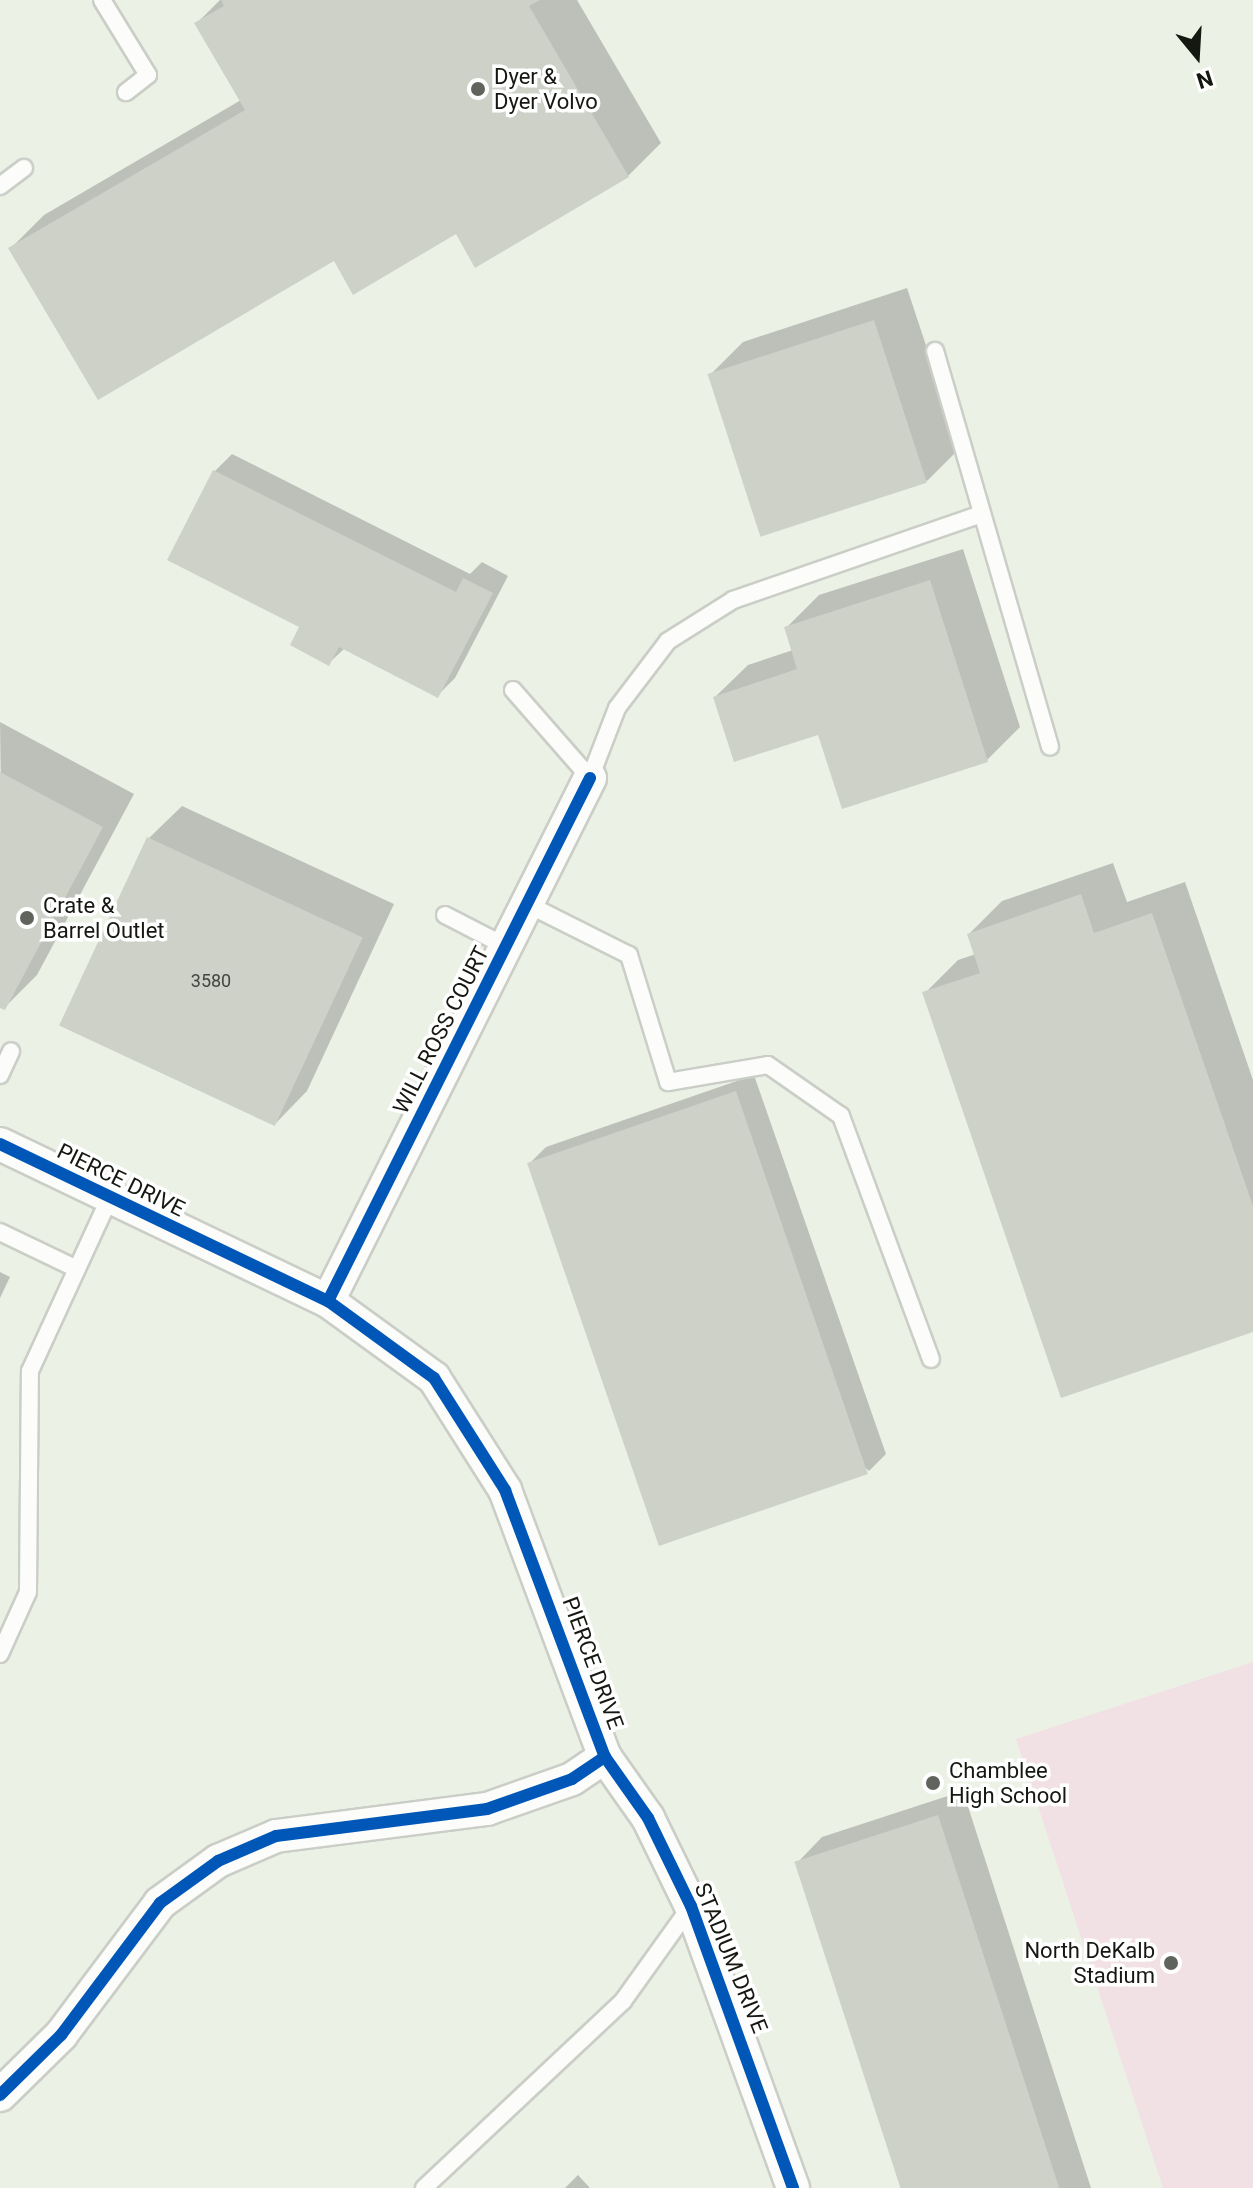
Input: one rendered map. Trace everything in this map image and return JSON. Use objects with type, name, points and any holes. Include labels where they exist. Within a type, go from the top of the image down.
[{"type":"street","name":"WILL ROSS COURT","points":[[328,1301],[590,778]]},
{"type":"street","name":"PIERCE DRIVE","points":[[0,1144],[328,1301],[434,1378],[475,1438],[533,1555],[605,1757],[572,1779],[487,1809],[291,1833],[218,1861],[160,1903],[61,2035],[0,2095]]},
{"type":"street","name":"STADIUM DRIVE","points":[[605,1757],[648,1818],[691,1906],[793,2188]]},
{"type":"lane","points":[[102,0],[148,75],[126,92]]},
{"type":"lane","points":[[0,186],[24,168]]},
{"type":"lane","points":[[935,351],[1050,747]]},
{"type":"lane","points":[[513,690],[590,778],[617,708],[668,641],[733,600],[982,514]]},
{"type":"lane","points":[[527,904],[629,955],[668,1082],[768,1065],[841,1116],[931,1359]]},
{"type":"lane","points":[[445,915],[505,946]]},
{"type":"lane","points":[[0,1075],[11,1051]]},
{"type":"lane","points":[[0,1654],[28,1592],[30,1371],[110,1197]]},
{"type":"lane","points":[[0,1232],[77,1269]]},
{"type":"lane","points":[[424,2188],[623,2001],[691,1906]]},
{"type":"shaded area","name":"North DeKalb Stadium","points":[[1253,1662],[1253,2188],[1163,2188],[1016,1739]]},
{"type":"building","points":[[221,0],[540,0],[529,6],[629,177],[475,268],[456,234],[353,295],[334,261],[98,400],[8,248],[245,110],[194,23],[224,6]]},
{"type":"building","points":[[874,320],[927,483],[760,537],[708,374]]},
{"type":"building","points":[[213,470],[456,592],[463,578],[493,593],[438,698],[339,647],[329,666],[290,645],[299,627],[167,560]]},
{"type":"building","points":[[930,580],[988,762],[842,809],[818,735],[734,762],[713,697],[797,669],[784,627]]},
{"type":"building","name":"Crate & Barrel Outlet","points":[[0,772],[103,827],[5,1010],[0,1008]]},
{"type":"building","points":[[147,837],[363,938],[275,1126],[59,1026]]},
{"type":"building","points":[[1081,894],[1094,933],[1152,913],[1253,1206],[1253,1332],[1061,1398],[922,992],[980,973],[967,934]]},
{"type":"building","points":[[736,1091],[868,1474],[659,1546],[527,1163]]},
{"type":"building","points":[[938,1815],[1059,2188],[900,2188],[794,1862]]},
{"type":"cycle path","points":[[328,1301],[590,778]]},
{"type":"cycle path","points":[[0,1144],[328,1301],[434,1378],[505,1490],[605,1757],[648,1818],[691,1906],[793,2188]]},
{"type":"cycle path","points":[[0,2095],[61,2035],[160,1903],[218,1861],[276,1836],[487,1809],[572,1779],[605,1757]]},
{"type":"place","name":"Dyer & Dyer Volvo","points":[[478,89]]},
{"type":"place","name":"Crate & Barrel Outlet","points":[[27,918]]},
{"type":"place","name":"Chamblee High School","points":[[933,1783]]},
{"type":"place","name":"North DeKalb Stadium","points":[[1171,1963]]}]
